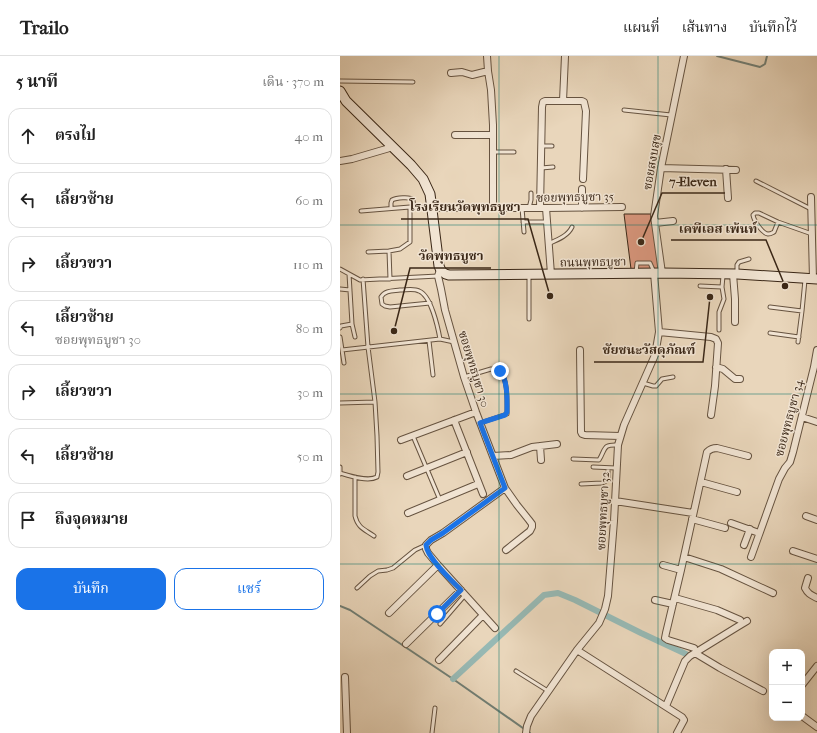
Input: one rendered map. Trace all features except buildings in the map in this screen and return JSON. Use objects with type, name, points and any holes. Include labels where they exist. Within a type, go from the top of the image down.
[{"type":"main road","points":[[341,96],[411,164],[423,178],[430,194],[439,273]]},
{"type":"main road","name":"ถนนพุทธบูชา","points":[[439,273],[442,272],[449,275],[636,273],[735,274],[812,278]]},
{"type":"street","points":[[487,56],[492,90],[493,208]]},
{"type":"street","points":[[563,101],[565,56]]},
{"type":"street","name":"ซอยสงบสุข","points":[[658,273],[654,216],[661,168],[684,56]]},
{"type":"street","points":[[451,73],[462,72],[472,75],[488,71]]},
{"type":"street","points":[[551,274],[547,222],[543,208],[541,168],[542,107],[545,100],[584,102],[586,111],[583,179]]},
{"type":"street","points":[[455,135],[493,135]]},
{"type":"street","points":[[340,161],[393,147]]},
{"type":"street","points":[[661,168],[736,170]]},
{"type":"street","points":[[726,169],[728,198]]},
{"type":"street","points":[[582,189],[582,208]]},
{"type":"street","points":[[811,197],[812,278]]},
{"type":"street","name":"ซอยพุทธบูชา 35","points":[[432,208],[622,207]]},
{"type":"street","points":[[655,223],[673,221]]},
{"type":"street","name":"ซอยพุทธบูชา 30","points":[[439,273],[445,310],[464,377],[480,423],[505,488],[532,524],[530,531],[506,550]]},
{"type":"street","name":"ซอยพุทธบูชา 32","points":[[526,733],[531,716],[577,650],[599,623],[605,610],[608,596],[618,445],[620,436],[655,355],[659,332],[658,273]]},
{"type":"street","points":[[735,274],[735,322]]},
{"type":"street","points":[[659,332],[712,337],[716,339],[718,343],[711,415]]},
{"type":"street","points":[[580,350],[581,432],[585,435],[620,436]]},
{"type":"street","name":"ซอยพุทธบูชา 34","points":[[751,557],[779,479],[790,462],[817,350]]},
{"type":"street","points":[[716,367],[723,369],[735,379],[740,379]]},
{"type":"street","points":[[401,440],[476,412]]},
{"type":"street","points":[[802,417],[817,422]]},
{"type":"street","points":[[454,420],[483,494]]},
{"type":"street","points":[[493,456],[511,455],[526,448],[557,444]]},
{"type":"street","points":[[540,446],[542,460]]},
{"type":"street","points":[[748,456],[717,448],[710,449],[708,452],[665,638],[695,650],[720,668],[763,691]]},
{"type":"street","points":[[407,476],[467,452]]},
{"type":"street","points":[[701,482],[737,492]]},
{"type":"street","points":[[408,513],[478,484]]},
{"type":"street","points":[[496,628],[438,565],[428,553],[426,545],[505,488]]},
{"type":"street","points":[[615,501],[693,516],[725,528]]},
{"type":"street","points":[[806,516],[817,520]]},
{"type":"street","points":[[731,523],[759,533]]},
{"type":"street","points":[[744,545],[750,529]]},
{"type":"street","points":[[794,551],[817,559]]},
{"type":"street","points":[[684,557],[721,569],[774,593]]},
{"type":"street","points":[[389,613],[438,565]]},
{"type":"street","points":[[663,565],[681,570]]},
{"type":"street","points":[[808,578],[805,588],[806,591],[810,595],[817,598]]},
{"type":"street","points":[[406,644],[463,593]]},
{"type":"street","points":[[656,600],[674,601],[712,608],[740,620]]},
{"type":"street","points":[[439,660],[483,615]]},
{"type":"street","points":[[666,706],[685,661],[695,650],[715,641],[737,626],[748,621]]},
{"type":"street","points":[[577,650],[682,716],[684,720],[677,733]]},
{"type":"street","points":[[805,681],[817,666]]},
{"type":"street","points":[[345,677],[347,733]]},
{"type":"street","points":[[805,718],[817,727]]},
{"type":"lane","points":[[340,81],[414,82]]},
{"type":"lane","points":[[624,110],[672,115]]},
{"type":"lane","points":[[542,146],[552,146]]},
{"type":"lane","points":[[493,152],[514,152]]},
{"type":"lane","points":[[541,168],[553,167]]},
{"type":"lane","points":[[756,181],[811,209]]},
{"type":"lane","points":[[524,232],[523,222],[526,208],[531,200],[531,193]]},
{"type":"lane","points":[[391,208],[392,200],[405,198],[411,198],[413,200],[414,207]]},
{"type":"lane","points":[[361,211],[410,207],[432,208]]},
{"type":"lane","points":[[368,252],[400,249],[410,242],[410,207]]},
{"type":"lane","points":[[778,222],[774,232],[768,234],[765,233],[755,221],[753,215],[755,213],[759,213],[778,222],[812,234]]},
{"type":"lane","points":[[523,222],[547,222]]},
{"type":"lane","points":[[548,244],[561,238],[569,232],[572,227]]},
{"type":"lane","points":[[390,251],[390,278]]},
{"type":"lane","points":[[735,274],[739,262],[749,259]]},
{"type":"lane","points":[[340,269],[360,280],[439,273]]},
{"type":"lane","points":[[349,274],[352,324],[355,337]]},
{"type":"lane","points":[[529,274],[529,319]]},
{"type":"lane","points":[[719,330],[719,312],[724,299],[722,287],[723,274]]},
{"type":"lane","points":[[798,342],[802,311],[812,278]]},
{"type":"lane","points":[[340,467],[340,474],[355,477],[373,479],[377,477],[378,472],[375,402],[368,347],[363,279]]},
{"type":"lane","points":[[700,286],[722,287]]},
{"type":"lane","points":[[340,289],[350,290]]},
{"type":"lane","points":[[430,303],[390,307],[382,304],[381,297],[383,293],[388,291],[418,290],[423,293],[430,303],[440,339]]},
{"type":"lane","points":[[770,307],[802,311]]},
{"type":"lane","points":[[340,328],[342,326],[352,324]]},
{"type":"lane","points":[[770,333],[799,336]]},
{"type":"lane","points":[[340,337],[344,363]]},
{"type":"lane","points":[[342,350],[440,339],[454,342]]},
{"type":"lane","points":[[429,340],[433,375]]},
{"type":"lane","points":[[464,377],[491,370],[500,371],[504,375],[507,395],[507,414],[480,423]]},
{"type":"lane","points":[[643,384],[656,386],[662,379],[673,377]]},
{"type":"lane","points":[[340,403],[375,402]]},
{"type":"lane","points":[[413,436],[440,500]]},
{"type":"lane","points":[[573,459],[599,460],[606,446],[618,445]]},
{"type":"lane","points":[[593,467],[616,468]]},
{"type":"lane","points":[[581,484],[602,483],[606,481],[608,478],[608,468]]},
{"type":"lane","points":[[355,477],[356,522],[359,526],[374,536]]},
{"type":"lane","points":[[357,588],[378,571],[393,568],[415,550],[426,545]]},
{"type":"lane","points":[[440,624],[463,593]]},
{"type":"lane","points":[[516,671],[548,692]]},
{"type":"lane","points":[[432,733],[435,708]]},
{"type":"waterway","points":[[717,56],[760,67],[765,64],[767,56]]},
{"type":"waterway","points":[[453,679],[544,595],[558,593],[686,654]]},
{"type":"waterway","points":[[340,606],[350,610],[530,733]]},
{"type":"place","name":"7-Eleven","points":[[641,242]]},
{"type":"place","name":"เคพีเอส เพ้นท์","points":[[785,286]]},
{"type":"place","name":"โรงเรียนวัดพุทธบูชา","points":[[550,296]]},
{"type":"place","name":"ชัยชนะวัสดุภัณฑ์","points":[[710,297]]},
{"type":"place","name":"วัดพุทธบูชา","points":[[394,331]]},
{"type":"route","points":[[437,614],[461,590],[428,553],[426,545],[505,488],[480,423],[507,414],[507,395],[504,375],[500,371]]}]
